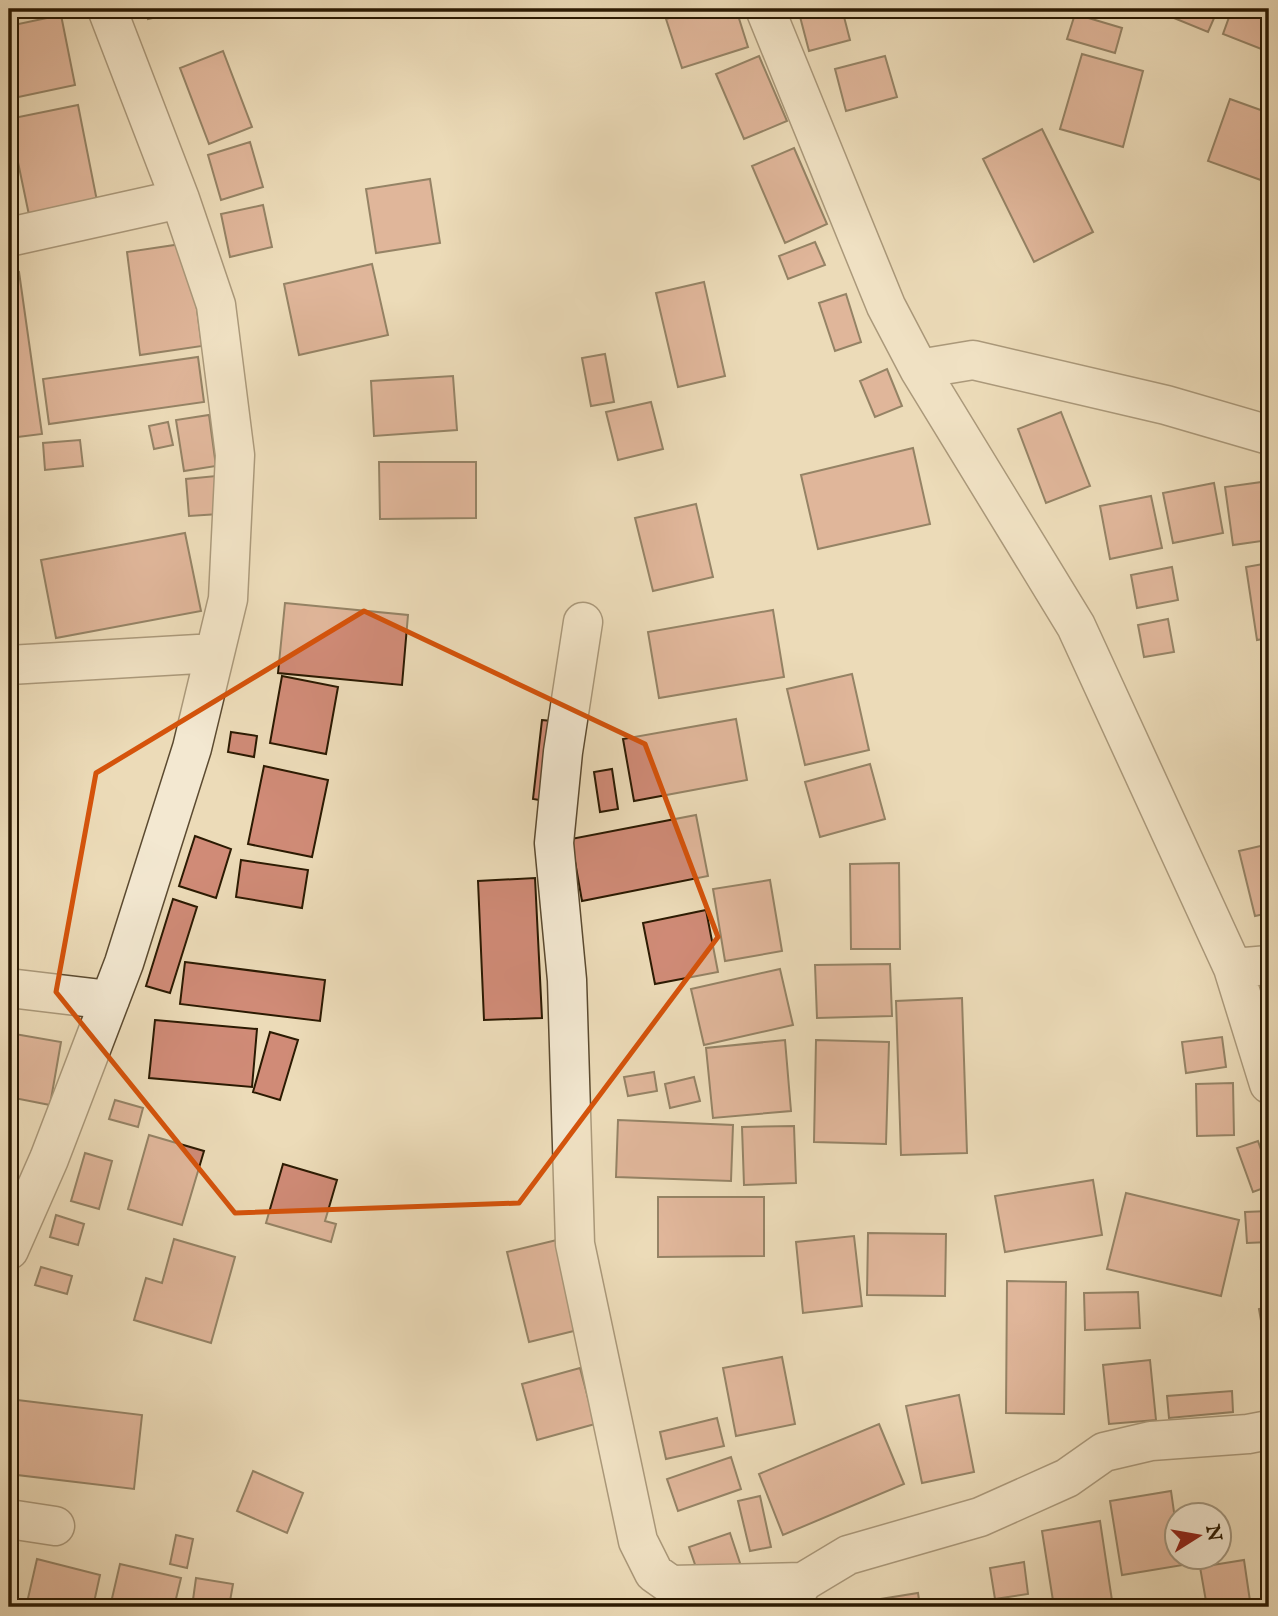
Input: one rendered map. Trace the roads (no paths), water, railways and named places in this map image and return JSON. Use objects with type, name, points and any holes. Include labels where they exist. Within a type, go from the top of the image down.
[{"type":"street","points":[[9,1250],[49,1159],[124,963],[192,748],[228,600],[235,455],[216,305],[180,199],[107,9]]},
{"type":"street","points":[[765,9],[886,306],[919,369],[1076,626],[1251,967],[1269,1084]]},
{"type":"street","points":[[9,237],[180,199]]},
{"type":"street","points":[[919,369],[973,360],[1166,405],[1269,435]]},
{"type":"street","points":[[583,622],[563,752],[554,843],[568,980],[575,1244],[638,1541],[654,1573],[671,1585],[795,1595],[848,1555],[980,1517],[1067,1478],[1104,1452],[1151,1441],[1269,1430]]},
{"type":"street","points":[[9,664],[215,653]]},
{"type":"street","points":[[9,988],[110,1000]]},
{"type":"street","points":[[9,1519],[55,1526]]}]
